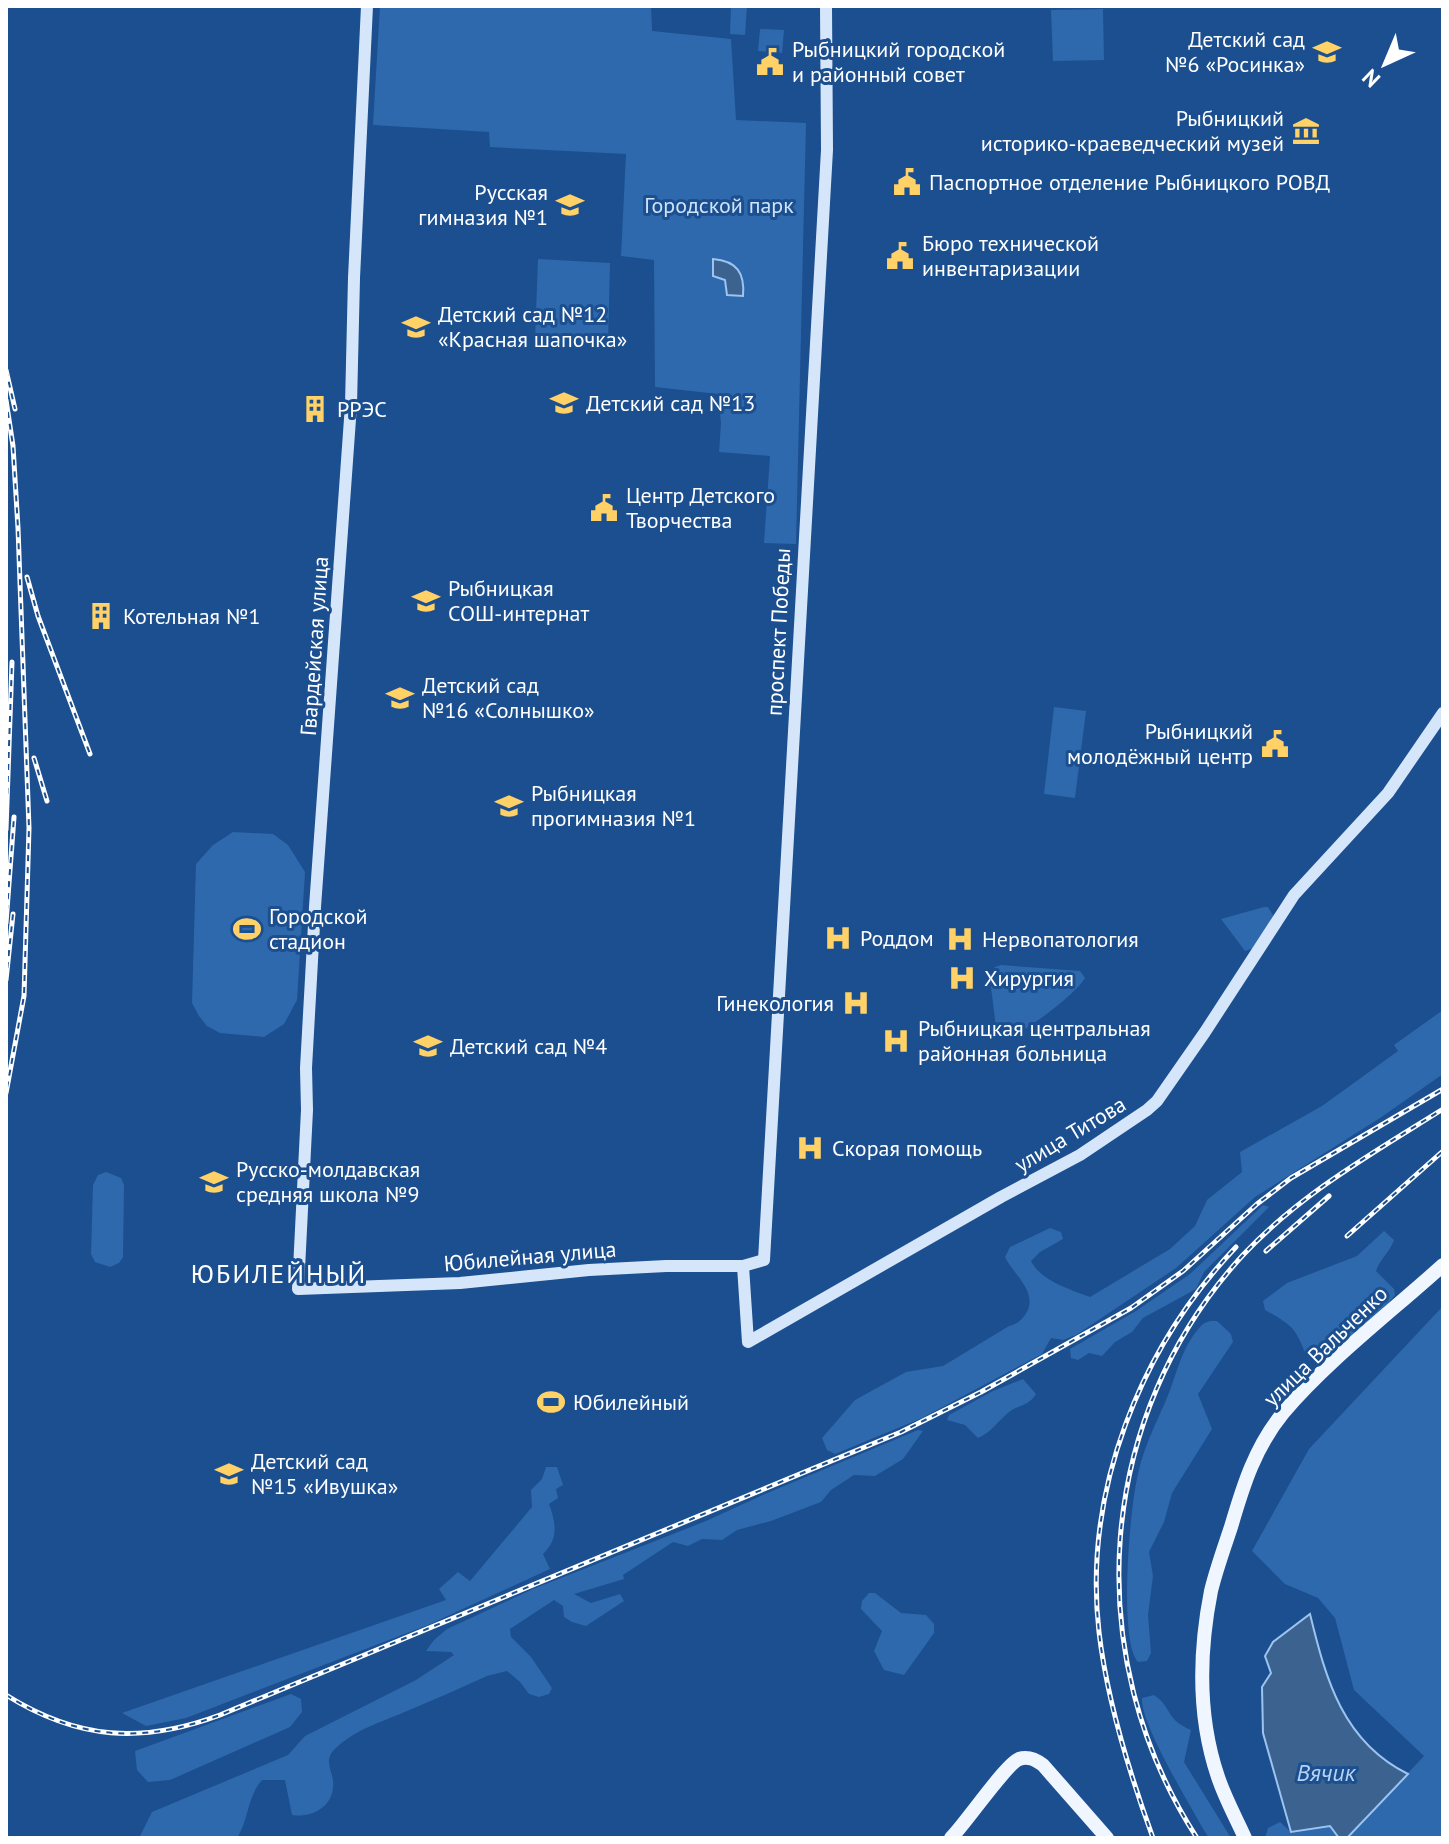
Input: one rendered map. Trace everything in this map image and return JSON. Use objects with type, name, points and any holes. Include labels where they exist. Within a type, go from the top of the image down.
[{"type":"main road","name":"улица Вальченко","points":[[1245,1838],[1218,1777],[1208,1739],[1203,1700],[1204,1649],[1211,1590],[1246,1479],[1264,1440],[1305,1389],[1443,1265]]},
{"type":"main road","points":[[951,1838],[1009,1765],[1021,1758],[1028,1758],[1043,1765],[1107,1838]]},
{"type":"street","name":"Гвардейская улица","points":[[298,1289],[307,1110],[306,1068],[351,405],[367,6]]},
{"type":"street","name":"проспект Победы","points":[[764,1260],[827,150],[826,6]]},
{"type":"street","name":"улица Титова","points":[[743,1266],[748,1342],[1080,1155],[1147,1110],[1157,1101],[1205,1032],[1294,895],[1388,793],[1443,713]]},
{"type":"street","name":"Юбилейная улица","points":[[298,1289],[460,1283],[666,1266],[743,1266],[764,1260]]},
{"type":"green space","name":"Городской парк","points":[[380,6],[651,6],[652,31],[731,39],[736,120],[806,123],[796,544],[764,543],[770,456],[719,452],[721,423],[718,394],[655,387],[654,260],[621,256],[626,154],[490,147],[489,132],[373,125]]},
{"type":"green space","points":[[731,6],[747,6],[745,35],[730,34]]},
{"type":"green space","points":[[1103,9],[1104,60],[1053,61],[1051,10]]},
{"type":"green space","points":[[760,29],[784,30],[782,53],[758,51]]},
{"type":"green space","points":[[538,259],[610,263],[608,344],[535,340]]},
{"type":"green space","points":[[1054,707],[1086,711],[1075,798],[1044,794]]},
{"type":"green space","name":"Городской стадион","points":[[233,832],[273,834],[288,845],[305,872],[297,1000],[284,1024],[264,1037],[220,1033],[207,1026],[192,1003],[196,864],[213,845]]},
{"type":"green space","points":[[1268,907],[1274,917],[1254,948],[1245,951],[1221,919]]},
{"type":"green space","points":[[995,967],[1080,971],[1085,978],[1049,1012],[1006,1039],[997,1036],[990,979]]},
{"type":"green space","points":[[1443,1010],[1443,1074],[1255,1197],[1176,1268],[1076,1335],[1063,1340],[1051,1338],[1042,1354],[922,1418],[835,1454],[827,1450],[822,1438],[855,1400],[906,1372],[943,1366],[1022,1319],[1029,1307],[1028,1292],[1005,1257],[1010,1247],[1050,1228],[1061,1232],[1063,1239],[1031,1261],[1049,1279],[1090,1297],[1170,1249],[1195,1226],[1207,1200],[1242,1172],[1240,1152],[1322,1106],[1398,1051],[1394,1045]]},
{"type":"green space","points":[[106,1172],[121,1178],[124,1185],[123,1257],[110,1267],[95,1262],[91,1254],[93,1185],[98,1175]]},
{"type":"green space","points":[[1263,1205],[1269,1207],[1204,1272],[1196,1289],[1143,1318],[1132,1332],[1115,1342],[1102,1356],[1089,1353],[1078,1360],[1071,1358],[1070,1349],[1136,1311],[1190,1274]]},
{"type":"green space","points":[[1384,1231],[1394,1240],[1376,1271],[1394,1289],[1395,1295],[1345,1345],[1321,1359],[1311,1361],[1292,1328],[1265,1310],[1263,1301],[1287,1283],[1357,1256]]},
{"type":"green space","points":[[1443,1306],[1443,1838],[1347,1838],[1424,1756],[1354,1690],[1335,1618],[1318,1598],[1285,1584],[1252,1551],[1309,1449]]},
{"type":"green space","points":[[1217,1321],[1231,1334],[1233,1342],[1198,1394],[1212,1429],[1172,1493],[1164,1522],[1149,1552],[1153,1576],[1148,1615],[1151,1653],[1147,1661],[1138,1662],[1128,1628],[1127,1601],[1129,1542],[1138,1474],[1188,1345],[1202,1325]]},
{"type":"green space","points":[[1023,1379],[1036,1394],[1027,1403],[1009,1412],[983,1436],[978,1438],[965,1425],[947,1420],[949,1415],[993,1391]]},
{"type":"green space","points":[[918,1430],[923,1431],[903,1459],[875,1476],[854,1475],[831,1490],[821,1502],[737,1530],[722,1540],[702,1539],[688,1546],[673,1542],[623,1575],[624,1579],[574,1594],[591,1603],[620,1594],[624,1601],[586,1626],[564,1617],[563,1606],[554,1600],[510,1629],[511,1637],[531,1657],[552,1688],[549,1694],[539,1697],[529,1694],[507,1671],[487,1676],[370,1726],[344,1741],[329,1757],[333,1782],[329,1801],[313,1813],[292,1815],[285,1780],[262,1780],[253,1794],[237,1838],[139,1838],[152,1812],[288,1755],[305,1736],[416,1680],[454,1655],[451,1652],[426,1651],[447,1629],[533,1589],[706,1521]]},
{"type":"green space","points":[[546,1467],[557,1467],[563,1485],[556,1489],[558,1498],[549,1504],[555,1530],[552,1543],[543,1554],[550,1569],[428,1625],[186,1718],[146,1726],[122,1713],[446,1600],[439,1589],[458,1572],[470,1581],[532,1507],[531,1490],[542,1479]]},
{"type":"green space","points":[[869,1593],[875,1593],[901,1613],[926,1615],[934,1624],[934,1633],[904,1675],[884,1670],[874,1651],[882,1631],[861,1609],[862,1601]]},
{"type":"green space","points":[[291,1694],[301,1699],[302,1712],[290,1727],[170,1780],[148,1782],[137,1770],[135,1751]]},
{"type":"green space","points":[[1154,1695],[1177,1722],[1191,1730],[1184,1762],[1231,1838],[1209,1838],[1176,1781],[1143,1710],[1142,1698]]},
{"type":"green space","points":[[1280,1822],[1291,1832],[1330,1826],[1339,1838],[1265,1838],[1268,1828]]},
{"type":"water","points":[[713,259],[728,262],[738,270],[743,281],[743,296],[727,295],[725,280],[713,276]]},
{"type":"water","name":"Вячик","points":[[1310,1614],[1331,1685],[1353,1727],[1386,1761],[1408,1774],[1347,1838],[1339,1838],[1330,1826],[1291,1832],[1263,1733],[1262,1687],[1271,1673],[1265,1656],[1273,1642]]},
{"type":"railway","points":[[6,370],[15,409]]},
{"type":"railway","points":[[6,400],[13,446],[18,528],[29,828],[24,996],[6,1093]]},
{"type":"railway","points":[[27,577],[38,616],[90,754]]},
{"type":"railway","points":[[6,830],[12,662]]},
{"type":"railway","points":[[34,758],[47,801]]},
{"type":"railway","points":[[6,923],[14,817]]},
{"type":"railway","points":[[6,980],[13,914]]},
{"type":"railway","points":[[6,1695],[33,1710],[85,1729],[137,1733],[191,1724],[220,1715],[901,1432],[981,1392],[1131,1308],[1183,1271],[1257,1204],[1291,1178],[1443,1089]]},
{"type":"railway","points":[[1197,1838],[1159,1767],[1134,1693],[1121,1616],[1120,1539],[1132,1462],[1157,1388],[1194,1319],[1243,1255],[1313,1194],[1443,1109]]},
{"type":"railway","points":[[1347,1236],[1443,1151]]},
{"type":"railway","points":[[1266,1251],[1329,1196]]},
{"type":"railway","points":[[1153,1838],[1120,1736],[1107,1684],[1099,1632],[1096,1579],[1100,1527],[1110,1475],[1146,1376],[1172,1330],[1202,1287],[1236,1247]]},
{"type":"place","name":"Детский сад №6 «Росинка»","points":[[1327,52]]},
{"type":"place","name":"Рыбницкий городской и районный совет","points":[[770,62]]},
{"type":"place","name":"Рыбницкий историко-краеведческий музей","points":[[1306,131]]},
{"type":"place","name":"Паспортное отделение Рыбницкого РОВД","points":[[907,182]]},
{"type":"place","name":"Русская гимназия №1","points":[[570,205]]},
{"type":"place","name":"Бюро технической инвентаризации","points":[[900,256]]},
{"type":"place","name":"Детский сад №12 «Красная шапочка»","points":[[416,327]]},
{"type":"place","name":"Детский сад №13","points":[[564,403]]},
{"type":"place","name":"РРЭС","points":[[315,409]]},
{"type":"place","name":"Центр Детского Творчества","points":[[604,508]]},
{"type":"place","name":"Рыбницкая СОШ-интернат","points":[[426,601]]},
{"type":"place","name":"Котельная №1","points":[[101,616]]},
{"type":"place","name":"Детский сад №16 «Солнышко»","points":[[400,698]]},
{"type":"place","name":"Рыбницкий молодёжный центр","points":[[1275,744]]},
{"type":"place","name":"Рыбницкая прогимназия №1","points":[[509,806]]},
{"type":"place","name":"Городской стадион","points":[[247,929]]},
{"type":"place","name":"Роддом","points":[[838,938]]},
{"type":"place","name":"Нервопатология","points":[[960,939]]},
{"type":"place","name":"Хирургия","points":[[962,978]]},
{"type":"place","name":"Гинекология","points":[[856,1003]]},
{"type":"place","name":"Рыбницкая центральная районная больница","points":[[896,1041]]},
{"type":"place","name":"Детский сад №4","points":[[428,1046]]},
{"type":"place","name":"Скорая помощь","points":[[810,1148]]},
{"type":"place","name":"Русско-молдавская средняя школа №9","points":[[214,1182]]},
{"type":"place","name":"Юбилейный","points":[[551,1402]]},
{"type":"place","name":"Детский сад №15 «Ивушка»","points":[[229,1474]]},
{"type":"district","name":"ЮБИЛЕЙНЫЙ","points":[[279,1274]]}]
